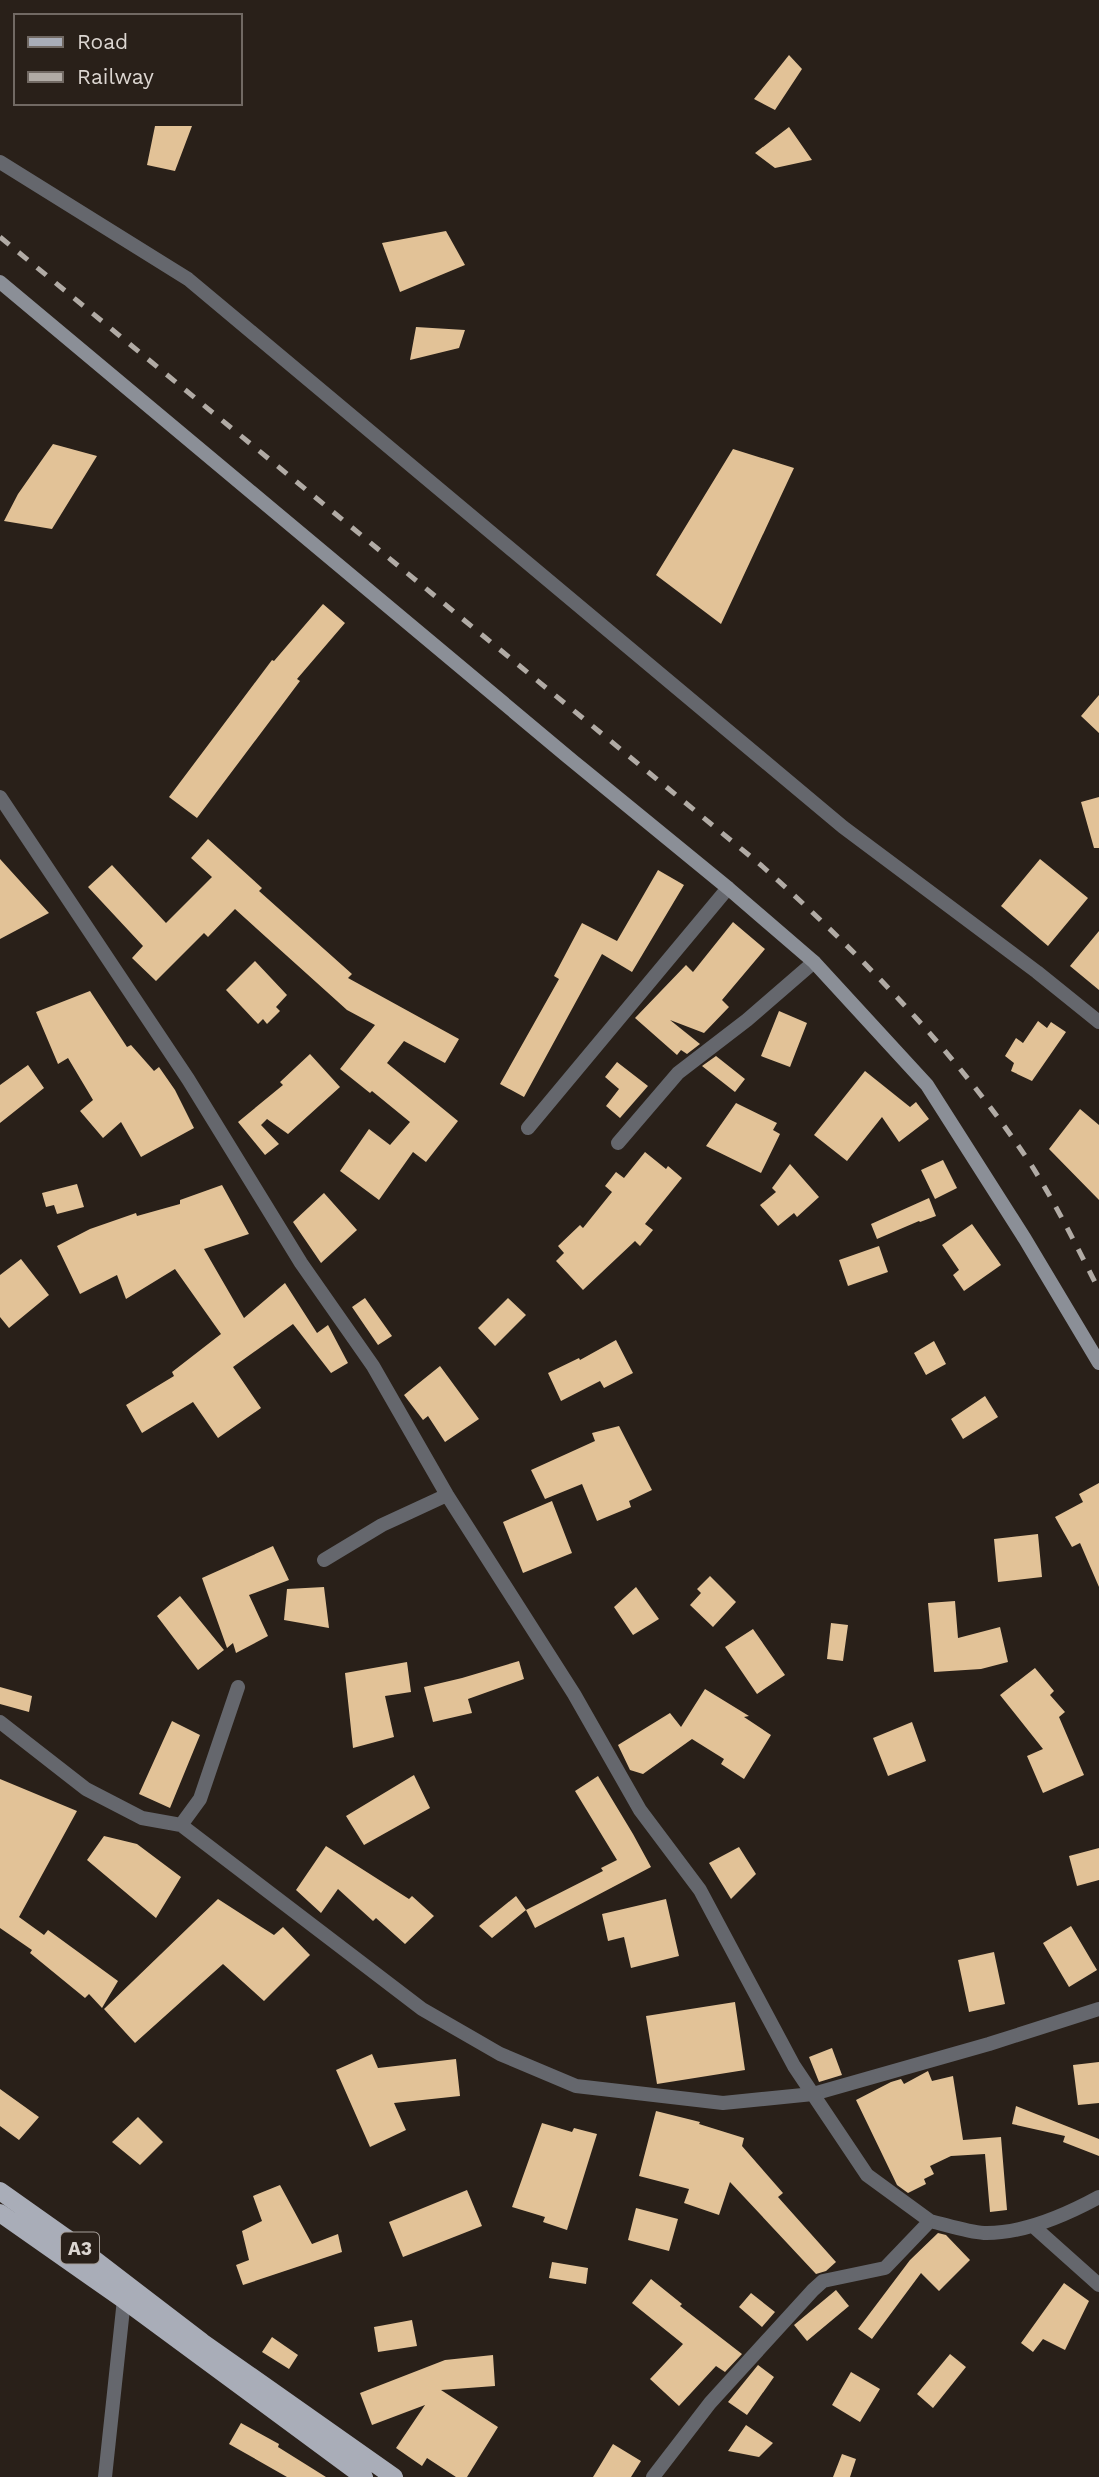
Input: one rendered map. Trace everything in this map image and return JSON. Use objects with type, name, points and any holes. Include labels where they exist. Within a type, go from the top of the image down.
[{"type":"main road","name":"A3","points":[[0,2191],[201,2349],[345,2453],[394,2477]]},
{"type":"main road","name":"A3","points":[[0,2214],[125,2291]]},
{"type":"main road","name":"A3","points":[[345,2453],[364,2477]]},
{"type":"street","points":[[0,162],[188,279],[843,827],[1037,972],[1099,1022]]},
{"type":"street","points":[[0,282],[814,962],[928,1085],[1099,1363]]},
{"type":"street","points":[[0,797],[188,1079],[301,1263],[373,1366],[447,1496],[574,1694],[640,1810],[700,1890],[794,2066],[867,2175],[930,2221],[984,2232],[1033,2226],[1073,2211],[1099,2197]]},
{"type":"street","points":[[528,1128],[728,888]]},
{"type":"street","points":[[618,1143],[678,1073],[747,1020],[814,962]]},
{"type":"street","points":[[324,1560],[382,1525],[447,1496]]},
{"type":"street","points":[[181,1825],[200,1799],[238,1687]]},
{"type":"street","points":[[0,1722],[86,1789],[142,1818],[181,1825],[422,2009],[513,2059],[576,2086],[723,2103],[813,2094],[989,2044],[1099,2009]]},
{"type":"street","points":[[653,2477],[710,2403],[813,2290],[823,2281],[886,2268],[930,2221]]},
{"type":"street","points":[[1033,2226],[1099,2285]]},
{"type":"street","points":[[105,2477],[125,2291]]},
{"type":"building","points":[[789,55],[802,69],[775,110],[754,99]]},
{"type":"building","points":[[155,126],[192,126],[175,171],[147,165]]},
{"type":"building","points":[[789,127],[812,160],[775,168],[755,153]]},
{"type":"building","points":[[446,231],[465,265],[400,292],[382,243]]},
{"type":"building","points":[[416,327],[465,330],[459,348],[410,360]]},
{"type":"building","points":[[53,444],[97,456],[52,529],[4,521],[18,494]]},
{"type":"building","points":[[733,449],[794,468],[721,624],[656,575]]},
{"type":"building","points":[[323,604],[345,623],[297,679],[300,681],[197,818],[169,797],[272,660],[274,661]]},
{"type":"building","points":[[1099,695],[1099,733],[1081,716]]},
{"type":"building","points":[[1099,797],[1099,848],[1094,848],[1081,802]]},
{"type":"building","points":[[208,839],[262,888],[259,891],[352,974],[348,978],[459,1039],[445,1063],[404,1041],[387,1063],[458,1121],[426,1162],[413,1152],[379,1200],[340,1171],[369,1129],[390,1145],[410,1122],[340,1069],[375,1025],[347,1010],[235,909],[208,937],[204,933],[156,981],[132,958],[143,946],[88,887],[112,865],[166,923],[212,877],[191,858]]},
{"type":"building","points":[[0,859],[49,913],[0,939]]},
{"type":"building","points":[[1040,859],[1088,898],[1048,946],[1001,906]]},
{"type":"building","points":[[658,870],[684,885],[632,972],[602,954],[524,1097],[500,1084],[559,979],[554,976],[582,923],[617,941]]},
{"type":"building","points":[[733,922],[765,949],[722,1000],[729,1007],[704,1033],[670,1020],[700,1044],[687,1054],[681,1050],[677,1055],[635,1018],[686,965],[693,972]]},
{"type":"building","points":[[1099,931],[1099,990],[1070,966]]},
{"type":"building","points":[[255,961],[287,995],[276,1007],[280,1011],[267,1024],[263,1019],[258,1024],[226,990]]},
{"type":"building","points":[[90,991],[127,1047],[131,1045],[154,1071],[159,1067],[175,1090],[194,1128],[141,1157],[121,1122],[103,1138],[80,1111],[93,1100],[68,1058],[58,1064],[36,1012]]},
{"type":"building","points":[[779,1011],[807,1023],[790,1067],[761,1056]]},
{"type":"building","points":[[1038,1021],[1047,1028],[1051,1022],[1066,1032],[1032,1081],[1011,1071],[1014,1063],[1005,1056],[1016,1038],[1023,1043]]},
{"type":"building","points":[[310,1054],[340,1087],[288,1134],[267,1119],[261,1125],[279,1144],[265,1155],[238,1122],[283,1085],[280,1082]]},
{"type":"building","points":[[716,1056],[745,1079],[735,1092],[702,1066]]},
{"type":"building","points":[[617,1062],[648,1086],[620,1118],[606,1106],[619,1089],[605,1077]]},
{"type":"building","points":[[28,1065],[44,1088],[0,1123],[0,1085]]},
{"type":"building","points":[[865,1071],[910,1107],[916,1102],[929,1119],[899,1142],[882,1117],[847,1161],[814,1135]]},
{"type":"building","points":[[736,1103],[777,1123],[773,1130],[780,1134],[761,1173],[706,1146]]},
{"type":"building","points":[[1080,1109],[1099,1125],[1099,1200],[1049,1149]]},
{"type":"building","points":[[645,1152],[682,1178],[645,1224],[653,1230],[640,1246],[635,1241],[583,1290],[556,1261],[564,1253],[558,1246],[580,1225],[583,1228],[612,1192],[605,1186],[616,1172],[624,1178]]},
{"type":"building","points":[[943,1160],[957,1188],[935,1199],[921,1170]]},
{"type":"building","points":[[790,1164],[819,1197],[797,1217],[794,1213],[778,1226],[760,1205],[776,1192],[772,1188]]},
{"type":"building","points":[[77,1184],[84,1207],[57,1214],[54,1205],[46,1207],[42,1193]]},
{"type":"building","points":[[222,1185],[249,1234],[204,1249],[244,1318],[285,1283],[317,1333],[328,1325],[348,1363],[331,1373],[293,1324],[233,1367],[261,1408],[218,1438],[193,1402],[142,1433],[126,1405],[174,1376],[172,1372],[221,1334],[175,1269],[126,1299],[117,1275],[80,1294],[57,1246],[90,1229],[136,1213],[137,1216],[180,1204],[180,1200]]},
{"type":"building","points":[[324,1193],[357,1230],[321,1263],[293,1222]]},
{"type":"building","points":[[929,1198],[936,1216],[877,1239],[871,1224]]},
{"type":"building","points":[[972,1224],[1001,1265],[964,1291],[953,1275],[959,1270],[942,1245]]},
{"type":"building","points":[[879,1246],[888,1272],[848,1286],[839,1260]]},
{"type":"building","points":[[21,1259],[49,1295],[9,1328],[0,1317],[0,1275]]},
{"type":"building","points":[[365,1298],[392,1336],[378,1345],[352,1307]]},
{"type":"building","points":[[508,1298],[526,1315],[495,1346],[478,1328]]},
{"type":"building","points":[[616,1340],[633,1373],[604,1388],[600,1381],[561,1401],[548,1373],[579,1358],[580,1360]]},
{"type":"building","points":[[934,1341],[946,1364],[926,1375],[914,1353]]},
{"type":"building","points":[[440,1366],[479,1419],[445,1442],[428,1416],[423,1420],[404,1395]]},
{"type":"building","points":[[985,1396],[998,1417],[963,1439],[951,1419]]},
{"type":"building","points":[[619,1426],[652,1490],[629,1501],[631,1507],[597,1521],[582,1484],[545,1499],[531,1470],[595,1441],[592,1433]]},
{"type":"building","points":[[1099,1483],[1099,1587],[1080,1543],[1072,1547],[1055,1517],[1083,1502],[1079,1494]]},
{"type":"building","points":[[552,1501],[572,1553],[523,1573],[503,1522]]},
{"type":"building","points":[[1038,1534],[1042,1577],[998,1582],[994,1539]]},
{"type":"building","points":[[273,1546],[289,1580],[249,1595],[268,1636],[236,1653],[233,1643],[227,1648],[202,1578]]},
{"type":"building","points":[[710,1576],[736,1602],[713,1627],[690,1605],[701,1593],[697,1589]]},
{"type":"building","points":[[324,1587],[329,1628],[284,1620],[287,1589]]},
{"type":"building","points":[[636,1587],[659,1619],[633,1635],[614,1607]]},
{"type":"building","points":[[180,1596],[224,1650],[198,1670],[157,1616]]},
{"type":"building","points":[[955,1601],[958,1638],[1000,1627],[1008,1662],[981,1669],[934,1672],[928,1603]]},
{"type":"building","points":[[831,1623],[848,1625],[843,1661],[827,1659]]},
{"type":"building","points":[[753,1629],[785,1675],[757,1694],[725,1647]]},
{"type":"building","points":[[519,1661],[524,1679],[468,1699],[472,1713],[433,1722],[424,1687]]},
{"type":"building","points":[[407,1662],[411,1692],[385,1696],[394,1737],[353,1748],[345,1673]]},
{"type":"building","points":[[1035,1668],[1054,1691],[1050,1695],[1065,1712],[1059,1717],[1084,1775],[1043,1793],[1027,1756],[1043,1749],[1000,1695]]},
{"type":"building","points":[[0,1687],[32,1696],[29,1712],[0,1704]]},
{"type":"building","points":[[705,1689],[749,1716],[744,1717],[771,1735],[744,1779],[721,1764],[724,1759],[692,1739],[643,1774],[630,1770],[618,1745],[670,1713],[681,1727]]},
{"type":"building","points":[[172,1721],[200,1735],[170,1808],[139,1794]]},
{"type":"building","points":[[912,1722],[926,1761],[888,1776],[873,1738]]},
{"type":"building","points":[[414,1775],[430,1808],[364,1845],[346,1816]]},
{"type":"building","points":[[598,1776],[651,1867],[535,1928],[526,1910],[603,1871],[601,1868],[617,1860],[575,1791]]},
{"type":"building","points":[[0,1779],[77,1811],[19,1917],[44,1935],[48,1930],[118,1981],[102,2008],[89,1994],[85,1998],[30,1953],[32,1950],[0,1928]]},
{"type":"building","points":[[104,1836],[137,1844],[181,1877],[156,1918],[87,1860]]},
{"type":"building","points":[[326,1846],[409,1899],[412,1896],[434,1916],[405,1944],[376,1918],[373,1921],[338,1889],[321,1913],[296,1890]]},
{"type":"building","points":[[739,1847],[756,1874],[731,1899],[709,1863]]},
{"type":"building","points":[[1099,1848],[1099,1880],[1077,1886],[1069,1856]]},
{"type":"building","points":[[516,1896],[526,1910],[492,1938],[479,1926]]},
{"type":"building","points":[[218,1899],[274,1935],[283,1927],[310,1955],[264,2001],[223,1964],[135,2043],[104,2009]]},
{"type":"building","points":[[666,1899],[679,1956],[631,1968],[624,1937],[608,1941],[602,1914]]},
{"type":"building","points":[[1071,1926],[1097,1970],[1069,1987],[1043,1943]]},
{"type":"building","points":[[994,1952],[1005,2004],[969,2012],[958,1960]]},
{"type":"building","points":[[735,2002],[745,2070],[657,2084],[646,2016]]},
{"type":"building","points":[[832,2048],[842,2075],[819,2082],[809,2057]]},
{"type":"building","points":[[372,2054],[378,2068],[456,2059],[460,2096],[394,2103],[406,2130],[370,2147],[336,2070]]},
{"type":"building","points":[[1099,2062],[1099,2103],[1078,2105],[1073,2065]]},
{"type":"building","points":[[928,2071],[932,2081],[953,2076],[963,2140],[1001,2137],[1007,2210],[990,2212],[985,2154],[951,2156],[930,2166],[934,2174],[924,2179],[926,2184],[908,2193],[897,2185],[856,2100],[891,2082],[901,2079],[904,2084]]},
{"type":"building","points":[[0,2089],[39,2117],[19,2140],[0,2126]]},
{"type":"building","points":[[1016,2106],[1099,2139],[1099,2156],[1063,2142],[1065,2136],[1012,2124]]},
{"type":"building","points":[[656,2111],[700,2122],[699,2124],[744,2138],[742,2146],[783,2193],[778,2197],[836,2262],[826,2271],[816,2274],[730,2182],[719,2215],[684,2203],[689,2189],[639,2176]]},
{"type":"building","points":[[138,2117],[163,2142],[140,2165],[112,2142]]},
{"type":"building","points":[[542,2123],[572,2132],[574,2128],[597,2134],[567,2230],[543,2222],[545,2217],[512,2207]]},
{"type":"building","points":[[280,2185],[312,2244],[338,2234],[342,2252],[243,2285],[236,2265],[249,2260],[242,2231],[262,2221],[253,2196]]},
{"type":"building","points":[[467,2190],[482,2226],[403,2257],[389,2222]]},
{"type":"building","points":[[636,2208],[678,2219],[669,2251],[628,2240]]},
{"type":"building","points":[[938,2233],[946,2235],[970,2260],[939,2291],[921,2273],[872,2339],[858,2329],[910,2260]]},
{"type":"building","points":[[552,2262],[588,2268],[586,2284],[549,2278]]},
{"type":"building","points":[[651,2279],[682,2304],[680,2306],[742,2354],[725,2372],[716,2366],[679,2406],[650,2379],[683,2344],[632,2303]]},
{"type":"building","points":[[1064,2283],[1089,2301],[1065,2350],[1043,2339],[1033,2352],[1021,2343]]},
{"type":"building","points":[[836,2290],[849,2306],[807,2341],[794,2325]]},
{"type":"building","points":[[751,2293],[775,2312],[762,2327],[739,2307]]},
{"type":"building","points":[[412,2320],[417,2346],[378,2352],[374,2327]]},
{"type":"building","points":[[272,2337],[298,2355],[289,2369],[262,2352]]},
{"type":"building","points":[[950,2354],[966,2367],[933,2408],[917,2394]]},
{"type":"building","points":[[493,2355],[495,2386],[441,2390],[498,2427],[467,2477],[456,2477],[427,2458],[422,2466],[396,2448],[425,2405],[372,2425],[360,2393],[445,2360]]},
{"type":"building","points":[[758,2365],[774,2377],[747,2415],[728,2402]]},
{"type":"building","points":[[851,2372],[880,2389],[860,2422],[832,2405]]},
{"type":"building","points":[[241,2423],[279,2444],[278,2447],[326,2477],[287,2477],[229,2444]]},
{"type":"building","points":[[746,2425],[773,2443],[759,2457],[728,2451]]},
{"type":"building","points":[[613,2444],[641,2461],[631,2477],[593,2477]]},
{"type":"building","points":[[842,2454],[856,2459],[850,2477],[833,2477]]},
{"type":"railway","points":[[0,237],[762,866],[835,934],[939,1044],[1001,1122],[1049,1194],[1099,1290]]}]
